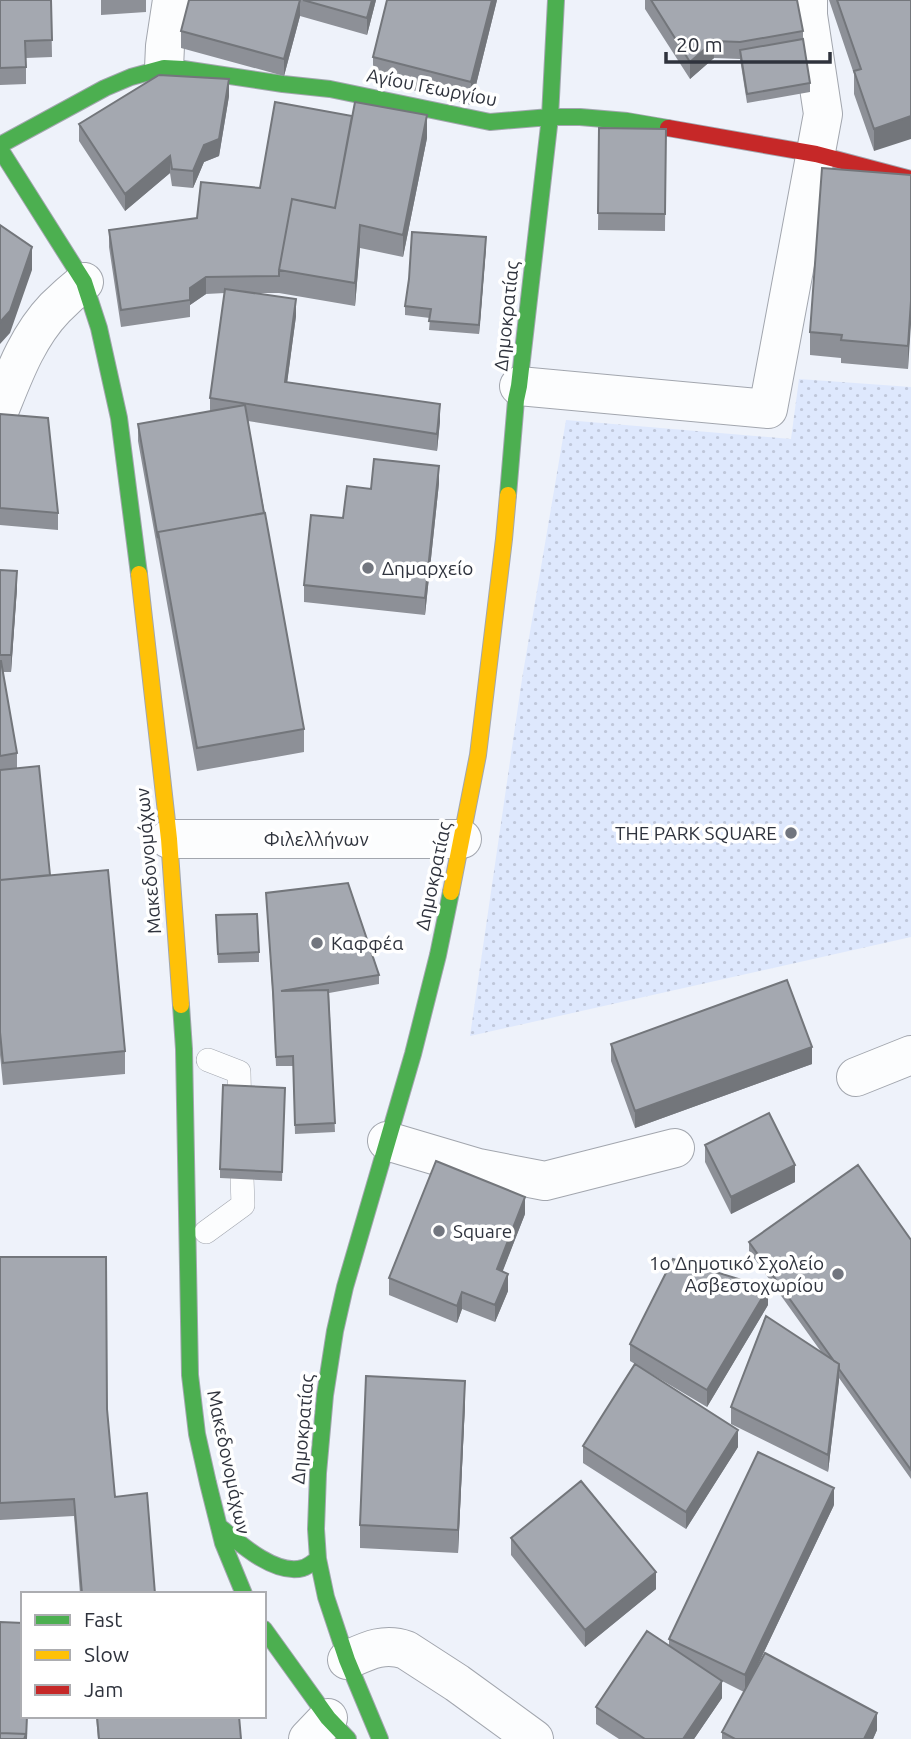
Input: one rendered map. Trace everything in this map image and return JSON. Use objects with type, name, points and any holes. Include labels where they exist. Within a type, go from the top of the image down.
[{"type":"main road","name":"Δημοκρατίας","points":[[380,1739],[347,1660],[326,1597],[318,1559],[318,1472],[324,1395],[345,1287],[413,1054],[438,955],[481,727],[550,117],[556,0]]},
{"type":"main road","name":"Αγίου Γεωργίου","points":[[0,147],[104,88],[164,68],[330,89],[490,122],[550,117],[627,121],[816,154],[911,179]]},
{"type":"main road","name":"Μακεδονομάχων","points":[[0,147],[84,282],[99,328],[121,431],[169,839],[184,1049],[190,1376],[197,1434],[219,1526],[229,1560],[243,1592]]},
{"type":"main road","points":[[219,1526],[249,1550],[282,1567],[303,1568],[318,1559]]},
{"type":"main road","points":[[266,1632],[328,1732]]},
{"type":"street","points":[[164,68],[172,0]]},
{"type":"street","points":[[519,386],[768,409],[822,114],[808,0]]},
{"type":"street","points":[[0,409],[18,364],[40,327],[54,309],[84,282]]},
{"type":"street","name":"Φιλελλήνων","points":[[169,839],[462,839]]},
{"type":"street","points":[[856,1077],[911,1055]]},
{"type":"street","points":[[387,1141],[478,1168],[545,1181],[675,1148]]},
{"type":"street","points":[[347,1660],[379,1646],[406,1650],[534,1739]]},
{"type":"lane","points":[[206,1232],[243,1205],[239,1072],[208,1059]]},
{"type":"shaded area","points":[[799,379],[911,387],[911,937],[470,1036],[522,679],[566,420],[791,439]]},
{"type":"building","points":[[0,0],[51,0],[52,40],[25,41],[26,67],[0,68]]},
{"type":"building","points":[[189,0],[300,0],[284,59],[181,31]]},
{"type":"building","points":[[303,0],[372,0],[367,18]]},
{"type":"building","points":[[387,0],[492,0],[471,82],[373,57]]},
{"type":"building","points":[[651,0],[797,0],[803,31],[740,42],[714,41],[690,62]]},
{"type":"building","points":[[837,0],[911,0],[911,116],[874,129],[854,71],[861,69]]},
{"type":"building","points":[[803,39],[810,83],[747,94],[740,50]]},
{"type":"building","points":[[159,75],[229,79],[219,139],[204,145],[193,171],[172,169],[170,156],[125,194],[79,124]]},
{"type":"building","points":[[275,102],[352,116],[335,208],[292,199],[279,276],[206,277],[190,288],[190,300],[121,310],[109,230],[197,218],[201,182],[260,188]]},
{"type":"building","points":[[355,102],[427,115],[403,235],[360,225],[355,283],[279,270],[292,199],[335,208]]},
{"type":"building","points":[[599,128],[666,129],[665,214],[598,213]]},
{"type":"building","points":[[822,168],[911,175],[911,301],[908,346],[841,340],[842,335],[810,332]]},
{"type":"building","points":[[0,225],[32,247],[10,311],[0,322]]},
{"type":"building","points":[[412,232],[486,237],[479,325],[429,321],[431,309],[405,306]]},
{"type":"building","points":[[225,289],[296,299],[285,382],[440,404],[437,434],[210,398]]},
{"type":"building","points":[[245,405],[264,513],[158,532],[158,538],[138,424]]},
{"type":"building","points":[[0,414],[48,418],[58,513],[0,508]]},
{"type":"building","name":"Δημαρχείο","points":[[374,459],[439,466],[425,598],[304,585],[311,515],[343,518],[347,486],[371,489]]},
{"type":"building","points":[[265,513],[304,729],[197,748],[158,532]]},
{"type":"building","points":[[0,570],[17,571],[11,655],[0,655]]},
{"type":"building","points":[[0,661],[17,753],[0,756]]},
{"type":"building","points":[[39,766],[50,875],[0,880],[0,770]]},
{"type":"building","points":[[108,870],[125,1051],[3,1063],[0,1032],[0,880]]},
{"type":"building","points":[[348,883],[379,975],[281,991],[328,990],[335,1123],[295,1125],[293,1056],[276,1057],[266,893]]},
{"type":"building","points":[[257,914],[259,952],[218,954],[216,915]]},
{"type":"building","points":[[787,980],[812,1047],[635,1111],[611,1044]]},
{"type":"building","points":[[223,1085],[285,1088],[282,1172],[220,1169]]},
{"type":"building","points":[[769,1113],[795,1165],[731,1197],[705,1145]]},
{"type":"building","points":[[436,1161],[525,1197],[497,1269],[508,1274],[495,1305],[462,1292],[457,1306],[389,1278]]},
{"type":"building","points":[[858,1165],[911,1240],[911,1470],[839,1369],[839,1364],[834,1361],[749,1242]]},
{"type":"building","points":[[0,1257],[106,1257],[107,1409],[115,1497],[147,1493],[155,1592],[82,1592],[74,1499],[0,1503]]},
{"type":"building","points":[[673,1259],[768,1288],[707,1390],[630,1344]]},
{"type":"building","points":[[766,1316],[839,1364],[828,1455],[731,1407]]},
{"type":"building","points":[[635,1364],[738,1430],[686,1512],[583,1446]]},
{"type":"building","points":[[366,1376],[465,1381],[458,1530],[360,1525]]},
{"type":"building","points":[[758,1452],[834,1488],[745,1675],[669,1639]]},
{"type":"building","points":[[581,1481],[656,1572],[585,1630],[511,1538]]},
{"type":"building","points":[[0,1622],[21,1623],[21,1718],[27,1718],[26,1739],[26,1734],[0,1733]]},
{"type":"building","points":[[647,1631],[722,1681],[683,1739],[645,1739],[596,1707]]},
{"type":"building","points":[[765,1653],[877,1713],[864,1739],[735,1739],[722,1732]]},
{"type":"building","points":[[97,1718],[239,1718],[241,1739],[99,1739]]},
{"type":"building","points":[[0,1733],[26,1734],[24,1739],[0,1739]]},
{"type":"traffic: fast","points":[[508,495],[516,400],[550,117],[556,0]]},
{"type":"traffic: fast","points":[[0,145],[105,88],[164,68],[330,89],[490,122],[580,117],[668,128]]},
{"type":"traffic: fast","points":[[0,149],[84,282],[99,328],[119,418],[139,574]]},
{"type":"traffic: fast","points":[[380,1739],[347,1660],[326,1597],[318,1559],[316,1529],[318,1473],[325,1395],[345,1287],[413,1054],[451,892]]},
{"type":"traffic: fast","points":[[181,1005],[190,1375],[197,1434],[208,1483],[223,1543],[243,1592]]},
{"type":"traffic: fast","points":[[219,1526],[269,1563],[292,1569],[303,1568],[318,1559]]},
{"type":"traffic: fast","points":[[266,1632],[328,1718],[348,1739]]},
{"type":"traffic: slow","points":[[451,892],[478,755],[508,495]]},
{"type":"traffic: slow","points":[[139,574],[169,839],[181,1005]]},
{"type":"traffic: jam","points":[[668,128],[816,154],[911,179]]},
{"type":"place","name":"Δημαρχείο","points":[[368,568]]},
{"type":"place","name":"THE PARK SQUARE","points":[[791,833]]},
{"type":"place","name":"Καφφέα","points":[[317,943]]},
{"type":"place","name":"Square","points":[[439,1231]]},
{"type":"place","name":"1ο Δημοτικό Σχολείο Ασβεστοχωρίου","points":[[838,1274]]}]
